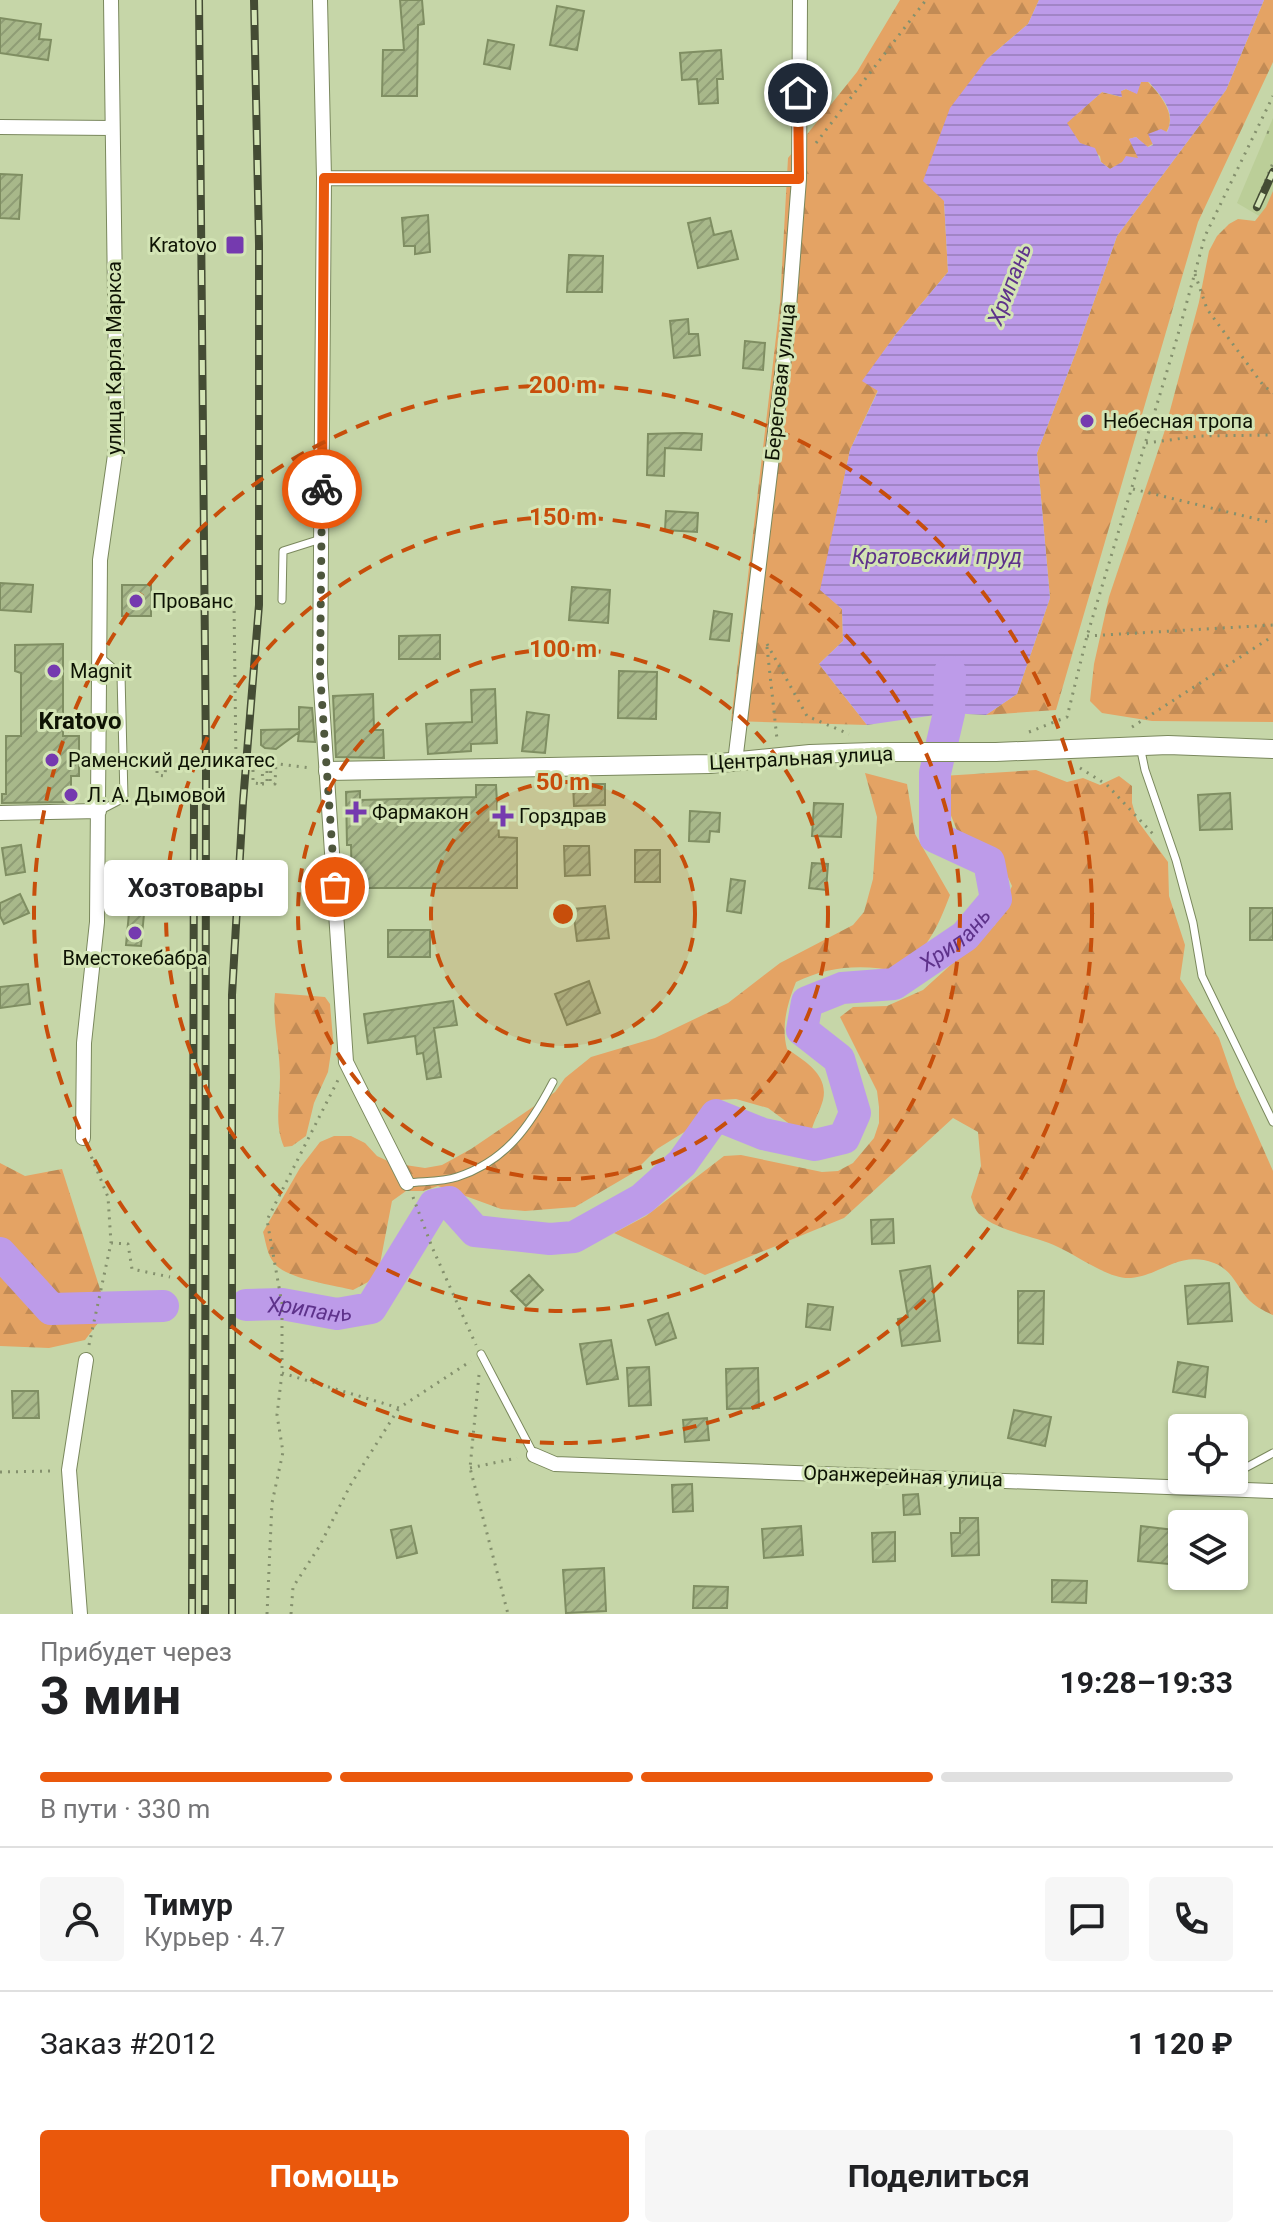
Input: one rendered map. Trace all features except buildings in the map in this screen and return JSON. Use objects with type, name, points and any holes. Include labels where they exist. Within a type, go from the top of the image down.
[{"type":"street","points":[[320,0],[324,178],[320,673],[346,1062],[407,1183]]},
{"type":"street","name":"Береговая улица","points":[[735,762],[787,333],[799,179],[800,0]]},
{"type":"street","name":"улица Карла Маркса","points":[[83,1138],[84,1043],[97,922],[100,560],[117,441],[109,1]]},
{"type":"street","points":[[0,127],[112,128]]},
{"type":"street","points":[[324,178],[799,179]]},
{"type":"street","name":"Центральная улица","points":[[328,771],[735,762],[865,745],[996,752],[1140,746],[1273,749]]},
{"type":"street","points":[[0,813],[99,811]]},
{"type":"street","points":[[80,1614],[69,1470],[86,1360]]},
{"type":"street","name":"Оранжерейная улица","points":[[534,1455],[555,1464],[1168,1486]]},
{"type":"street","name":"Оранжерейная улица","points":[[1248,1490],[1273,1491]]},
{"type":"lane","points":[[282,600],[283,551],[321,539]]},
{"type":"lane","points":[[99,657],[121,675],[124,798],[99,811]]},
{"type":"lane","points":[[1140,746],[1193,923],[1202,976],[1273,1122]]},
{"type":"lane","points":[[407,1183],[455,1178],[496,1159],[538,1111],[553,1082]]},
{"type":"lane","points":[[481,1354],[534,1455]]},
{"type":"lane","points":[[1248,1466],[1273,1453]]},
{"type":"path","points":[[812,148],[926,0]]},
{"type":"path","points":[[1024,734],[1067,717],[1087,636],[1205,236],[1273,96]]},
{"type":"path","points":[[1267,132],[1273,134]]},
{"type":"path","points":[[1259,196],[1273,163]]},
{"type":"path","points":[[1195,274],[1207,309],[1263,385],[1273,393]]},
{"type":"path","points":[[1146,443],[1200,436],[1273,435]]},
{"type":"path","points":[[1132,489],[1273,523]]},
{"type":"path","points":[[234,603],[236,763]]},
{"type":"path","points":[[1087,636],[1273,625]]},
{"type":"path","points":[[1130,729],[1273,636]]},
{"type":"path","points":[[778,750],[766,644],[807,716],[865,745]]},
{"type":"path","points":[[123,760],[157,761],[157,775],[165,776],[166,762],[253,763],[253,783],[262,784],[267,784],[267,766],[271,766],[270,783],[275,784],[276,763]]},
{"type":"path","points":[[262,784],[263,762],[328,771]]},
{"type":"path","points":[[1107,785],[1176,860]]},
{"type":"path","points":[[267,1614],[272,1503],[283,1452],[277,1415],[282,1373],[281,1289],[267,1220],[346,1062]]},
{"type":"path","points":[[86,1360],[111,1243],[108,1197],[95,1163]]},
{"type":"path","points":[[415,1200],[432,1247],[481,1354],[470,1468],[508,1614]]},
{"type":"path","points":[[111,1243],[128,1244],[132,1269],[170,1277]]},
{"type":"path","points":[[291,1614],[293,1587],[319,1547],[351,1484],[399,1408],[481,1354]]},
{"type":"path","points":[[282,1373],[399,1408]]},
{"type":"path","points":[[470,1468],[534,1455]]},
{"type":"path","points":[[0,1472],[69,1470]]},
{"type":"shaded area","points":[[1273,118],[1273,224],[1237,203]]},
{"type":"green space","points":[[900,0],[1039,0],[1028,24],[987,59],[944,201],[948,272],[896,334],[863,381],[878,390],[850,450],[821,590],[842,609],[843,641],[819,664],[867,725],[731,721],[780,303],[788,158],[857,72]]},
{"type":"green space","points":[[1264,0],[1273,0],[1273,62],[1198,222],[1056,710],[986,715],[1017,694],[1050,598],[1037,453],[1117,236],[1226,90]]},
{"type":"green space","points":[[1141,82],[1148,82],[1162,99],[1170,116],[1169,125],[1159,140],[1147,147],[1136,137],[1129,139],[1139,158],[1132,158],[1110,169],[1101,162],[1100,156],[1080,144],[1066,123],[1102,92],[1121,97],[1121,91],[1126,89],[1136,93]]},
{"type":"green space","points":[[1273,191],[1273,722],[1152,721],[1102,713],[1090,701],[1094,664],[1109,597],[1164,433],[1199,302],[1209,251],[1217,236],[1229,224],[1238,219],[1255,221]]},
{"type":"green space","points":[[1036,770],[1067,782],[1083,778],[1100,785],[1119,776],[1132,786],[1132,803],[1137,820],[1168,862],[1169,896],[1185,945],[1180,979],[1219,1038],[1236,1087],[1273,1171],[1273,1315],[1250,1301],[1229,1274],[1214,1263],[1191,1259],[1142,1276],[1123,1278],[1049,1243],[1007,1230],[987,1220],[978,1212],[971,1197],[981,1166],[978,1132],[953,1118],[844,1218],[705,1275],[614,1233],[646,1216],[724,1156],[741,1155],[822,1172],[838,1171],[853,1163],[874,1138],[879,1123],[879,1107],[877,1091],[840,1017],[853,1007],[887,1006],[923,990],[995,925],[1012,886],[996,851],[958,833],[946,803],[942,776]]},
{"type":"green space","points":[[865,773],[907,784],[915,834],[950,895],[930,938],[897,971],[845,968],[796,982],[786,1015],[787,1049],[814,1070],[824,1091],[811,1132],[795,1128],[768,1108],[736,1099],[719,1100],[704,1108],[686,1131],[657,1149],[633,1173],[575,1207],[525,1211],[501,1209],[438,1186],[423,1191],[406,1191],[392,1201],[379,1269],[368,1282],[353,1290],[299,1277],[274,1263],[263,1232],[300,1168],[320,1142],[334,1136],[351,1136],[365,1143],[377,1156],[392,1163],[425,1168],[442,1165],[555,1092],[565,1078],[591,1057],[655,1038],[728,1003],[780,963],[853,925],[864,912],[873,879],[877,817]]},
{"type":"green space","points":[[275,993],[325,997],[330,1004],[333,1039],[328,1072],[314,1103],[306,1136],[292,1146],[284,1147],[278,1121],[280,1077]]},
{"type":"green space","points":[[0,1163],[25,1176],[62,1169],[107,1311],[85,1340],[49,1348],[0,1346]]},
{"type":"water","name":"Кратовский пруд","points":[[1039,0],[1264,0],[1226,90],[1117,236],[1037,453],[1050,598],[1017,694],[986,715],[949,713],[867,725],[819,664],[843,641],[842,609],[820,590],[850,450],[878,391],[862,381],[896,334],[948,272],[944,201],[923,181],[950,108],[987,59],[1028,24]],"holes":[[[1141,82],[1149,82],[1169,111],[1167,132],[1161,129],[1148,134],[1153,145],[1148,147],[1136,137],[1129,139],[1138,158],[1126,156],[1110,169],[1101,162],[1095,148],[1080,143],[1067,123],[1102,92],[1122,97],[1121,91],[1126,89],[1137,94]]]},
{"type":"waterway","name":"Хрипань","points":[[246,1305],[282,1304],[337,1314],[371,1308],[434,1205],[449,1202],[475,1231],[550,1239],[574,1237],[642,1199],[682,1163],[716,1115],[763,1134],[815,1145],[844,1138],[855,1113],[839,1059],[802,1030],[807,1002],[842,988],[894,984],[965,936],[996,899],[989,862],[935,837],[935,773],[949,713],[950,672]]},
{"type":"waterway","name":"Хрипань","points":[[0,1253],[51,1309],[163,1306]]},
{"type":"railway","points":[[199,0],[206,762],[205,1614]]},
{"type":"railway","points":[[232,1614],[232,995],[259,605],[259,244],[254,0]]},
{"type":"railway","points":[[1257,207],[1273,172]]},
{"type":"railway","points":[[192,1614],[194,798]]},
{"type":"way so far","points":[[322,489],[320,673],[335,887]]},
{"type":"place","name":"Kratovo","points":[[235,245]]},
{"type":"place","name":"Небесная тропа","points":[[1087,421]]},
{"type":"place","name":"Прованс","points":[[136,601]]},
{"type":"place","name":"Magnit","points":[[54,671]]},
{"type":"place","name":"Раменский деликатес","points":[[52,760]]},
{"type":"place","name":"Л. А. Дымовой","points":[[71,795]]},
{"type":"place","name":"Фармакон","points":[[356,812]]},
{"type":"place","name":"Горздрав","points":[[503,816]]},
{"type":"place","name":"Хозтовары","points":[[335,887]]},
{"type":"place","name":"Вместокебабра","points":[[135,933]]},
{"type":"district","name":"Kratovo","points":[[80,721]]},
{"type":"route","points":[[322,489],[324,178],[799,179],[798,93]]}]
